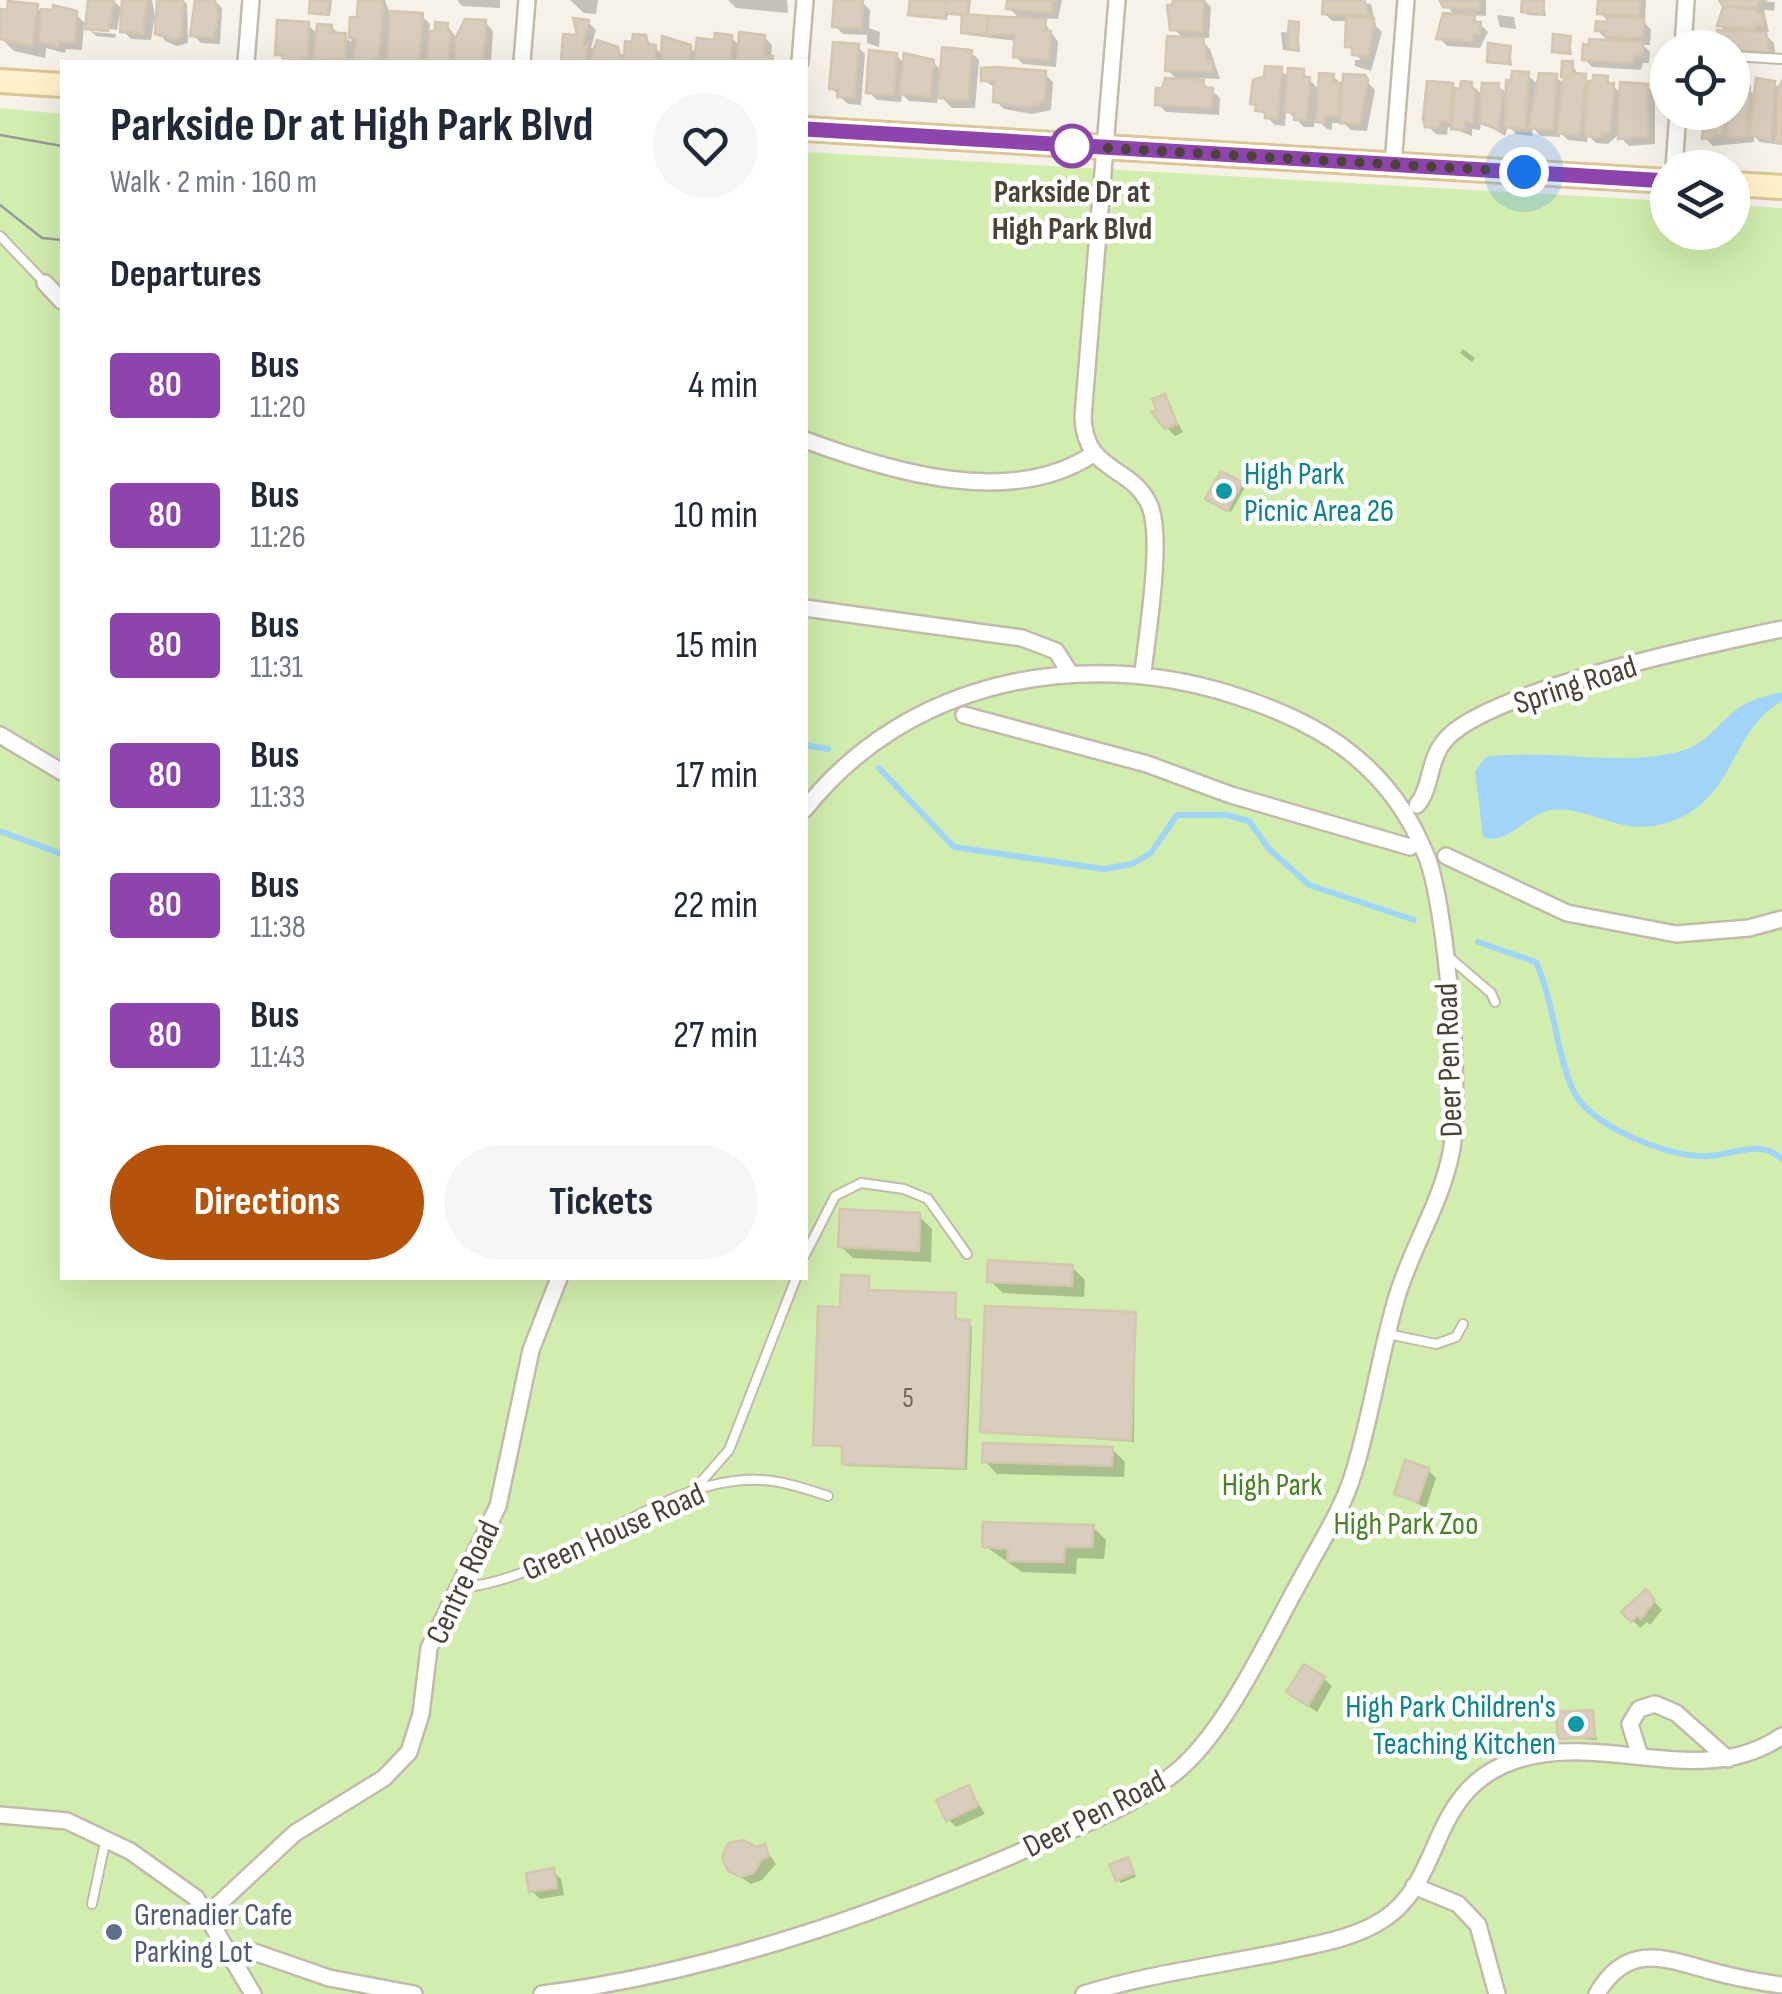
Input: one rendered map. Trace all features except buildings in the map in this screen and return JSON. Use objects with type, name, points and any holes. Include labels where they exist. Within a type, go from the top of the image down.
[{"type":"main road","points":[[0,81],[60,85]]},
{"type":"main road","points":[[808,130],[1650,179]]},
{"type":"main road","points":[[1750,185],[1782,187]]},
{"type":"street","points":[[246,60],[251,0]]},
{"type":"street","points":[[522,60],[527,0]]},
{"type":"street","points":[[800,60],[805,0]]},
{"type":"street","points":[[1117,0],[1083,417],[1093,454],[1142,492],[1155,519],[1143,672]]},
{"type":"street","points":[[1393,164],[1406,0]]},
{"type":"street","points":[[1684,30],[1686,0]]},
{"type":"street","points":[[44,283],[60,298]]},
{"type":"street","points":[[808,441],[860,460],[920,474],[986,480],[1052,472],[1093,454]]},
{"type":"street","points":[[808,608],[1022,638],[1056,651],[1070,673]]},
{"type":"street","name":"Spring Road","points":[[1412,811],[1425,796],[1436,753],[1449,735],[1468,722],[1521,700],[1673,652],[1782,629]]},
{"type":"street","points":[[808,805],[856,756],[911,720],[1002,683],[1070,673],[1143,672],[1264,704],[1316,726],[1368,764],[1412,811]]},
{"type":"street","points":[[964,715],[1147,764],[1231,795],[1410,847]]},
{"type":"street","points":[[0,736],[60,771]]},
{"type":"street","name":"Deer Pen Road","points":[[542,1994],[597,1987],[697,1964],[852,1918],[1072,1830],[1128,1802],[1185,1764],[1268,1642],[1338,1513],[1352,1478],[1397,1296],[1446,1171],[1454,1138],[1444,954],[1430,867],[1412,811]]},
{"type":"street","points":[[1446,856],[1567,913],[1676,934],[1748,928],[1782,920]]},
{"type":"street","name":"Centre Road","points":[[208,1914],[295,1832],[384,1778],[402,1762],[416,1738],[429,1648],[498,1506],[531,1350],[558,1280]]},
{"type":"street","points":[[1640,1756],[1630,1732],[1632,1720],[1642,1707],[1655,1704],[1676,1713],[1728,1759]]},
{"type":"street","points":[[1084,1994],[1122,1982],[1340,1939],[1392,1914],[1414,1886],[1455,1804],[1486,1775],[1526,1757],[1566,1752],[1694,1761],[1728,1759],[1762,1749],[1782,1736]]},
{"type":"street","points":[[0,1815],[67,1821],[106,1838],[191,1894],[208,1914],[253,1994]]},
{"type":"street","points":[[1414,1886],[1458,1904],[1478,1925],[1497,1994]]},
{"type":"street","points":[[232,1960],[251,1951],[329,1978],[414,1994]]},
{"type":"street","points":[[1597,1994],[1618,1972],[1662,1955],[1708,1970],[1782,1985]]},
{"type":"lane","points":[[1750,57],[1782,59]]},
{"type":"lane","points":[[0,236],[44,283]]},
{"type":"lane","name":"Deer Pen Road","points":[[1444,954],[1491,993],[1495,1002]]},
{"type":"lane","points":[[808,1249],[835,1196],[861,1183],[904,1190],[928,1200],[967,1254]]},
{"type":"lane","points":[[693,1491],[729,1450],[795,1280]]},
{"type":"lane","points":[[1388,1334],[1436,1344],[1456,1337],[1463,1324]]},
{"type":"lane","name":"Green House Road","points":[[457,1588],[485,1586],[532,1568],[693,1491],[760,1480],[828,1496]]},
{"type":"lane","points":[[92,1904],[106,1838]]},
{"type":"green space","name":"High Park","points":[[0,108],[60,114],[60,1280],[808,1280],[808,152],[1650,200],[1650,250],[1750,250],[1750,206],[1782,208],[1782,1994],[0,1994]]},
{"type":"water","points":[[1782,692],[1782,701],[1751,730],[1719,784],[1687,814],[1647,827],[1551,810],[1508,834],[1483,837],[1475,771],[1486,757],[1630,758],[1678,752],[1698,743],[1745,704]]},
{"type":"waterway","points":[[808,746],[828,749]]},
{"type":"waterway","points":[[879,768],[954,847],[1104,869],[1132,864],[1151,853],[1177,815],[1227,815],[1249,821],[1269,849],[1309,885],[1414,920]]},
{"type":"waterway","points":[[0,831],[60,853]]},
{"type":"waterway","points":[[1478,942],[1536,962],[1569,1081],[1585,1107],[1599,1118],[1635,1139],[1676,1152],[1710,1156],[1757,1149],[1782,1159]]},
{"type":"tram line","points":[[0,135],[60,146]]},
{"type":"tram line","points":[[0,205],[42,238],[60,240]]},
{"type":"bus line","name":"80","points":[[808,129],[1650,180]]},
{"type":"place","name":"Parkside Dr at High Park Blvd","points":[[1072,146]]},
{"type":"place","name":"High Park Picnic Area 26","points":[[1224,491]]},
{"type":"place","name":"High Park Children's Teaching Kitchen","points":[[1576,1724]]},
{"type":"place","name":"Grenadier Cafe Parking Lot","points":[[114,1932]]},
{"type":"route","points":[[1072,146],[1524,172]]},
{"type":"park label","name":"High Park Zoo","points":[[1406,1523]]}]
